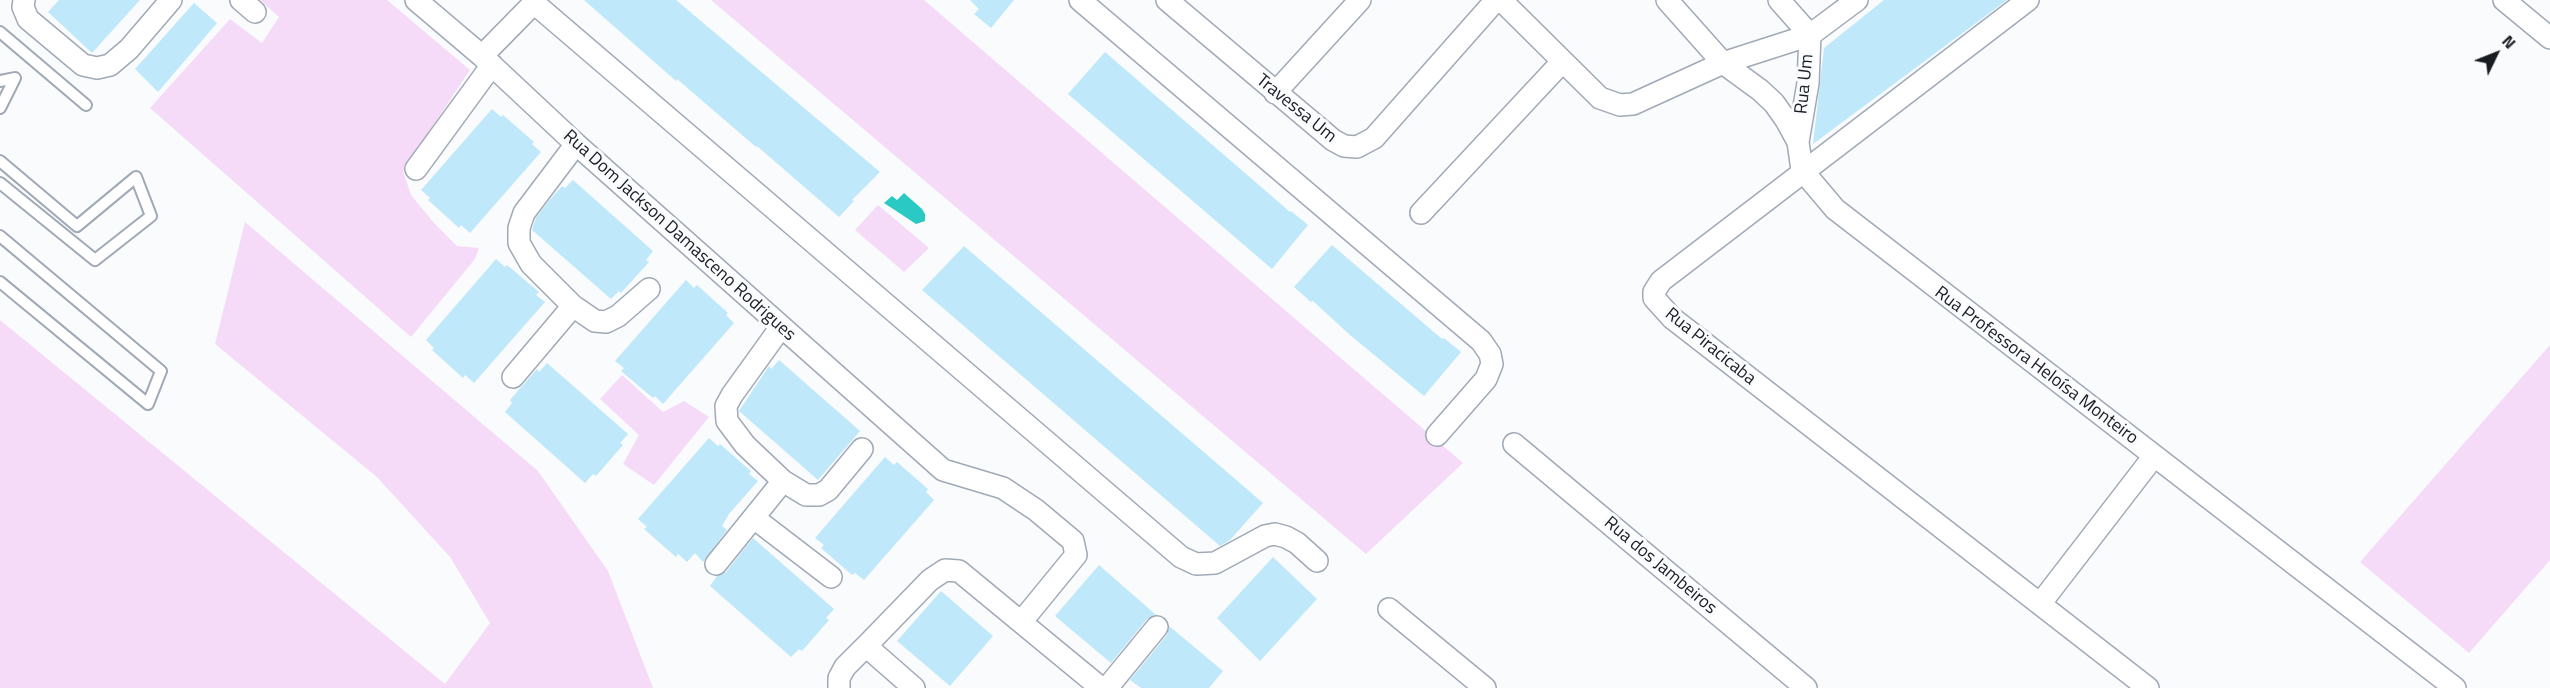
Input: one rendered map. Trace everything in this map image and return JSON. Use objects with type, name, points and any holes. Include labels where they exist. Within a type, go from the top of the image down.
[{"type":"street","points":[[24,0],[23,7],[28,19],[83,65],[97,68],[110,65],[129,49],[171,0]]},
{"type":"street","name":"Rua Dom Jackson Damasceno Rodrigues","points":[[416,0],[487,60],[576,144],[943,471],[1003,488],[1036,510],[1073,541],[1076,555],[1022,621]]},
{"type":"street","points":[[1080,0],[1481,340],[1490,354],[1492,364],[1486,379],[1437,435]]},
{"type":"street","name":"Travessa Um","points":[[1167,0],[1333,140],[1357,147],[1374,138],[1499,0]]},
{"type":"street","points":[[1275,93],[1360,0]]},
{"type":"street","points":[[1499,0],[1600,99],[1620,105],[1633,104],[1724,63],[1810,35],[1857,0]]},
{"type":"street","points":[[1667,0],[1724,63],[1774,103],[1798,142],[1802,171]]},
{"type":"street","name":"Rua Um","points":[[1779,0],[1810,35],[1808,83],[1798,142]]},
{"type":"street","name":"Rua Piracicaba","points":[[2028,0],[1661,280],[1654,292],[1658,305],[1672,318],[2148,688]]},
{"type":"street","points":[[2504,0],[2550,38]]},
{"type":"street","points":[[416,169],[487,60],[533,1],[1181,557],[1196,564],[1215,563],[1265,536],[1275,534],[1297,543],[1317,561]]},
{"type":"street","points":[[1421,213],[1562,62]]},
{"type":"street","points":[[576,144],[525,213],[519,228],[519,243],[531,264],[573,306],[595,321],[606,322],[618,316],[649,289]]},
{"type":"street","name":"Rua Professora Heloísa Monteiro","points":[[1802,171],[1818,191],[1856,228],[2455,688]]},
{"type":"street","points":[[513,377],[573,306]]},
{"type":"street","points":[[781,327],[726,406],[727,421],[744,445],[783,481],[806,495],[819,495],[828,490],[862,449]]},
{"type":"street","name":"Rua dos Jambeiros","points":[[1514,444],[1798,686]]},
{"type":"street","points":[[2040,604],[2154,456]]},
{"type":"street","points":[[716,564],[783,481]]},
{"type":"street","points":[[754,518],[831,577]]},
{"type":"street","points":[[839,688],[839,678],[845,668],[930,580],[945,570],[959,571],[1101,688]]},
{"type":"street","points":[[1389,609],[1485,688]]},
{"type":"street","points":[[1107,688],[1157,627]]},
{"type":"street","points":[[866,646],[914,688]]},
{"type":"lane","points":[[0,32],[86,105]]},
{"type":"lane","points":[[0,81],[15,78],[0,108]]},
{"type":"lane","points":[[0,160],[77,226],[136,177],[151,216],[95,260],[0,183]]},
{"type":"lane","points":[[0,236],[160,371],[148,404],[0,282]]},
{"type":"shaded area","points":[[260,0],[387,0],[470,70],[403,171],[411,195],[434,223],[457,246],[479,248],[475,259],[411,337],[150,108],[230,19],[262,43],[279,17]]},
{"type":"shaded area","points":[[711,0],[924,0],[1463,463],[1366,554]]},
{"type":"shaded area","points":[[878,205],[929,248],[904,272],[855,230]]},
{"type":"shaded area","points":[[245,222],[538,471],[608,571],[653,688],[0,688],[0,320],[445,684],[490,623],[450,557],[377,477],[215,344]]},
{"type":"shaded area","points":[[2550,345],[2550,560],[2469,653],[2360,562]]},
{"type":"shaded area","points":[[622,375],[663,412],[684,401],[709,417],[654,485],[623,464],[639,435],[600,399]]},
{"type":"water","points":[[904,193],[922,209],[925,221],[916,224],[884,203],[892,196],[897,200]]},
{"type":"building","points":[[59,0],[140,0],[92,53],[48,12]]},
{"type":"building","points":[[584,0],[676,0],[880,172],[852,200],[854,201],[839,217],[677,79],[676,81]]},
{"type":"building","points":[[970,0],[1014,0],[991,28],[974,14],[979,9]]},
{"type":"building","points":[[1884,0],[2007,0],[1813,144],[1824,48]]},
{"type":"building","points":[[194,3],[217,23],[158,92],[135,69]]},
{"type":"building","points":[[1105,52],[1308,225],[1272,269],[1068,94]]},
{"type":"building","points":[[492,109],[501,117],[503,115],[534,142],[532,144],[541,152],[470,233],[461,225],[459,228],[428,200],[430,198],[421,190]]},
{"type":"building","points":[[573,180],[653,251],[646,260],[649,262],[621,293],[619,291],[611,299],[532,230],[536,218],[548,202],[562,186],[565,188]]},
{"type":"building","points":[[1332,245],[1442,339],[1444,338],[1461,352],[1424,396],[1294,287]]},
{"type":"building","points":[[964,246],[1263,503],[1230,540],[1220,546],[922,290]]},
{"type":"building","points":[[496,259],[505,267],[507,265],[539,292],[536,295],[545,302],[474,383],[465,375],[463,378],[432,350],[434,348],[426,340]]},
{"type":"building","points":[[686,280],[694,288],[697,285],[728,313],[726,315],[734,323],[663,404],[621,371],[624,368],[615,361]]},
{"type":"building","points":[[779,360],[860,431],[818,480],[739,411],[769,366],[771,369]]},
{"type":"building","points":[[547,363],[628,434],[620,443],[623,445],[596,476],[593,474],[585,483],[505,412],[512,403],[510,400],[537,369],[539,372]]},
{"type":"building","points":[[709,438],[718,446],[720,444],[751,471],[749,474],[758,481],[729,514],[722,526],[727,530],[703,562],[695,553],[687,562],[678,554],[676,557],[644,529],[647,527],[638,519]]},
{"type":"building","points":[[885,457],[894,465],[897,462],[928,489],[926,492],[934,500],[864,580],[855,573],[852,575],[821,548],[824,545],[815,538]]},
{"type":"building","points":[[753,538],[834,609],[826,618],[829,620],[802,651],[799,649],[791,657],[710,586],[717,576],[726,572]]},
{"type":"building","points":[[1273,557],[1317,599],[1260,661],[1217,618]]},
{"type":"building","points":[[1099,565],[1156,615],[1147,619],[1111,663],[1055,616]]},
{"type":"building","points":[[941,591],[993,636],[950,686],[897,641]]},
{"type":"building","points":[[1169,626],[1223,671],[1209,688],[1141,688],[1130,680],[1167,635]]}]
